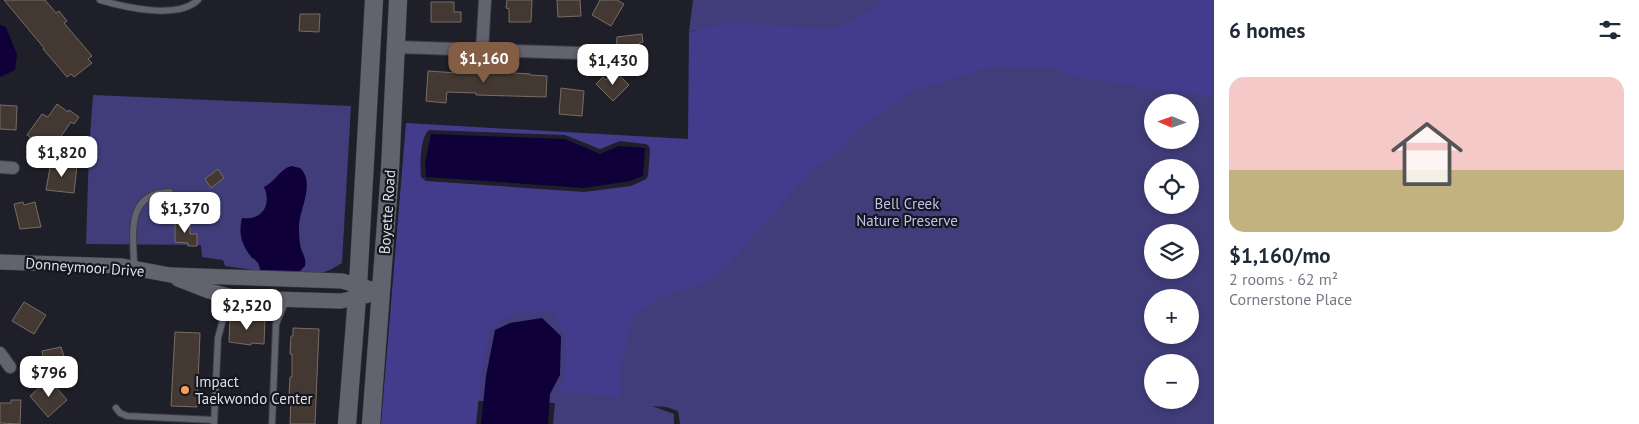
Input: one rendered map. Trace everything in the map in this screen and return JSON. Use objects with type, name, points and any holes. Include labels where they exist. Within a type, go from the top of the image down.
[{"type":"main road","name":"Boyette Road","points":[[347,424],[357,292],[374,0]]},
{"type":"main road","name":"Boyette Road","points":[[371,424],[382,292],[398,0]]},
{"type":"street","points":[[482,51],[485,0]]},
{"type":"street","points":[[396,47],[580,53]]},
{"type":"street","name":"Donneymoor Drive","points":[[0,262],[102,265],[134,268],[170,275],[342,281],[357,292]]},
{"type":"street","name":"Donneymoor Drive","points":[[170,275],[209,291],[253,299],[341,301],[357,292],[382,292]]},
{"type":"street","points":[[0,353],[10,367]]},
{"type":"lane","points":[[100,0],[122,6],[161,11],[190,6],[198,0]]},
{"type":"lane","points":[[134,268],[135,214],[144,200],[150,196],[170,192]]},
{"type":"lane","points":[[116,408],[120,413],[127,416],[214,422],[218,338],[229,296]]},
{"type":"lane","points":[[272,424],[276,324],[286,300]]},
{"type":"green space","name":"Bell Creek Nature Preserve","points":[[693,0],[1214,0],[1214,424],[680,424],[678,411],[666,407],[652,406],[674,414],[674,424],[553,424],[555,403],[414,399],[412,196],[691,206],[696,30],[689,32]]},
{"type":"green space","points":[[93,95],[351,106],[342,263],[319,274],[259,271],[225,266],[223,260],[202,257],[201,245],[86,244]]},
{"type":"shaded area","points":[[887,0],[1214,0],[1214,95],[1209,96],[1074,77],[1053,67],[1007,68],[994,66],[909,92],[857,130],[841,149],[811,171],[729,263],[702,286],[698,285],[655,300],[634,315],[620,367],[621,393],[619,398],[558,390],[565,375],[566,337],[554,312],[518,311],[490,329],[481,376],[476,424],[381,424],[406,123],[688,139],[689,32],[731,23],[837,29]],"holes":[[[429,130],[565,135],[600,149],[620,141],[648,145],[650,149],[648,176],[646,179],[631,186],[584,192],[426,181],[421,177],[422,145]]]},
{"type":"shaded area","points":[[0,25],[6,27],[17,55],[15,70],[0,77]]},
{"type":"shaded area","points":[[431,134],[565,139],[600,154],[619,146],[645,148],[643,176],[630,181],[584,188],[426,177],[425,163]]},
{"type":"shaded area","points":[[291,166],[300,168],[304,174],[307,187],[299,224],[300,242],[305,266],[300,271],[260,270],[258,262],[252,258],[243,244],[240,230],[242,218],[255,217],[264,210],[267,200],[264,187],[283,170]]},
{"type":"shaded area","points":[[542,318],[561,336],[560,375],[550,394],[548,424],[481,424],[486,376],[495,330],[510,323]]},
{"type":"building","points":[[4,0],[45,0],[56,13],[59,11],[67,21],[64,23],[92,56],[88,59],[92,63],[74,77],[71,74],[67,77]]},
{"type":"building","points":[[507,0],[532,0],[531,22],[509,22],[509,9],[506,8]]},
{"type":"building","points":[[557,0],[580,0],[581,16],[558,17]]},
{"type":"building","points":[[600,0],[617,0],[624,4],[611,26],[592,15]]},
{"type":"building","points":[[431,2],[454,2],[454,12],[461,12],[461,22],[431,22]]},
{"type":"building","points":[[300,14],[320,14],[319,32],[299,31]]},
{"type":"building","points":[[642,34],[643,42],[639,43],[640,53],[616,56],[617,37]]},
{"type":"building","points":[[458,70],[491,73],[491,71],[514,71],[514,73],[547,76],[546,97],[476,95],[476,93],[447,92],[446,103],[426,101],[428,71],[458,73]]},
{"type":"building","points":[[615,71],[629,85],[613,101],[596,84],[603,77],[606,80]]},
{"type":"building","points":[[561,88],[584,91],[582,116],[559,114]]},
{"type":"building","points":[[57,104],[79,117],[74,124],[71,122],[50,152],[27,135],[42,114],[48,117]]},
{"type":"building","points":[[0,105],[17,106],[16,130],[0,129]]},
{"type":"building","points":[[51,162],[77,165],[74,193],[46,190]]},
{"type":"building","points":[[218,169],[224,178],[211,188],[205,179]]},
{"type":"building","points":[[23,202],[24,205],[35,202],[41,227],[20,229],[14,204]]},
{"type":"building","points":[[175,222],[190,222],[190,234],[197,234],[197,246],[188,246],[188,243],[175,242]]},
{"type":"building","points":[[24,302],[46,315],[34,334],[12,321]]},
{"type":"building","points":[[230,317],[265,318],[264,344],[251,343],[251,345],[229,342]]},
{"type":"building","points":[[293,328],[319,329],[315,424],[290,424],[291,395],[289,395],[290,377],[292,377],[292,354],[290,354]]},
{"type":"building","points":[[175,332],[200,333],[197,407],[171,406]]},
{"type":"building","points":[[61,347],[67,366],[50,369],[48,361],[44,362],[42,351]]},
{"type":"building","points":[[49,379],[67,400],[48,417],[30,396]]},
{"type":"building","points":[[11,400],[21,400],[20,424],[0,423],[0,403],[11,403]]},
{"type":"place","name":"Impact Taekwondo Center","points":[[185,390]]}]
